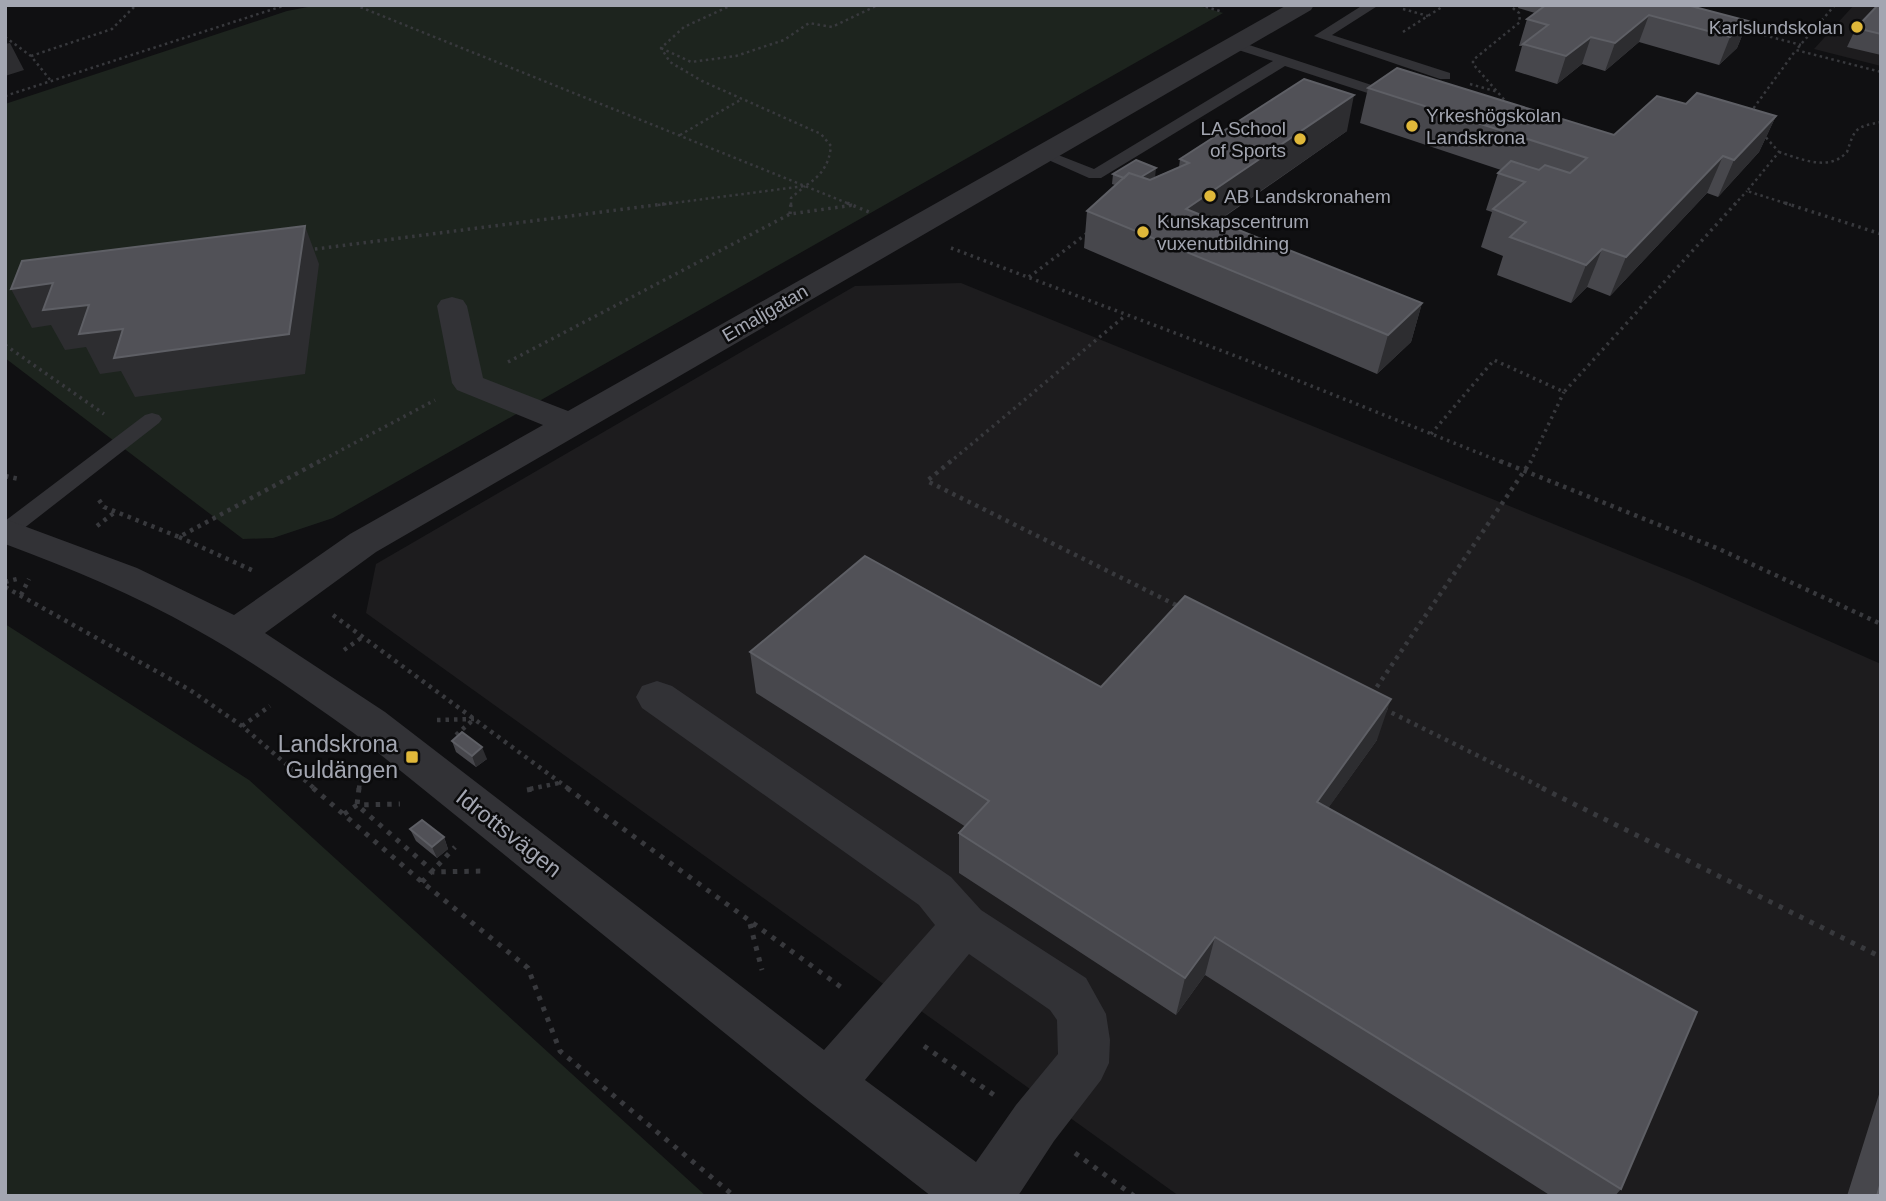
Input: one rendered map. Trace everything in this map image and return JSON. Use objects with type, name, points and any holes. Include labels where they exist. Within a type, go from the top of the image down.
[{"type":"street","name":"Emaljgatan","points":[[236,634],[363,543],[1303,5]]},
{"type":"street","points":[[452,306],[468,383],[570,424]]},
{"type":"street","name":"Idrottsvägen","points":[[5,531],[153,590],[236,634],[370,723],[828,1084],[976,1196]]},
{"type":"street","points":[[657,697],[935,891],[964,925],[1069,994],[1081,1014],[1085,1040],[1083,1063],[1035,1123],[985,1196]]},
{"type":"street","points":[[828,1084],[964,925]]},
{"type":"lane","points":[[1373,5],[1321,36],[1445,76]]},
{"type":"lane","points":[[1234,44],[1411,102]]},
{"type":"lane","points":[[1044,154],[1094,175],[1283,61]]},
{"type":"lane","points":[[5,531],[152,419]]},
{"type":"path","points":[[31,56],[112,29],[136,5]]},
{"type":"path","points":[[5,96],[286,5]]},
{"type":"path","points":[[355,5],[369,7],[854,205],[908,231],[1432,433],[1719,549],[1881,624]]},
{"type":"path","points":[[661,48],[668,37],[687,25],[732,5]]},
{"type":"path","points":[[661,48],[691,62],[736,56],[784,40],[809,23],[832,27],[878,5]]},
{"type":"path","points":[[1398,35],[1445,5]]},
{"type":"path","points":[[1509,5],[1519,13],[1520,22],[1473,60],[1473,64],[1516,113]]},
{"type":"path","points":[[1748,116],[1796,50],[1835,5]]},
{"type":"path","points":[[1402,9],[1428,16]]},
{"type":"path","points":[[1737,28],[1801,45]]},
{"type":"path","points":[[5,37],[31,56],[51,81]]},
{"type":"path","points":[[661,48],[670,62],[702,81],[821,134],[831,146],[831,161],[818,178],[791,198],[790,214]]},
{"type":"path","points":[[1796,50],[1881,72]]},
{"type":"path","points":[[680,135],[743,99]]},
{"type":"path","points":[[1756,125],[1779,152],[1816,162],[1837,161],[1847,152],[1851,135],[1861,126],[1881,122]]},
{"type":"path","points":[[1367,700],[1526,471],[1564,392],[1747,191],[1779,152]]},
{"type":"path","points":[[306,250],[805,186]]},
{"type":"path","points":[[1747,191],[1881,234]]},
{"type":"path","points":[[1028,278],[1090,231]]},
{"type":"path","points":[[1126,315],[927,481],[1184,609]]},
{"type":"path","points":[[5,345],[133,434]]},
{"type":"path","points":[[1432,433],[1494,360],[1564,392]]},
{"type":"path","points":[[93,529],[116,512],[104,507]]},
{"type":"path","points":[[179,537],[257,572],[268,571]]},
{"type":"path","points":[[21,595],[32,575]]},
{"type":"path","points":[[5,587],[190,690],[242,726],[422,882],[528,968],[560,1051],[734,1196]]},
{"type":"path","points":[[328,611],[750,923],[1035,1123],[1134,1196]]},
{"type":"path","points":[[344,650],[364,636]]},
{"type":"path","points":[[242,726],[270,706]]},
{"type":"path","points":[[1379,706],[1881,957]]},
{"type":"path","points":[[358,805],[361,766]]},
{"type":"path","points":[[344,814],[358,805],[409,804]]},
{"type":"path","points":[[358,805],[433,872],[492,870]]},
{"type":"path","points":[[422,882],[457,844],[448,836]]},
{"type":"shaded area","points":[[318,5],[1196,5],[1223,13],[333,518],[273,538],[243,539],[5,358],[5,104],[287,11]]},
{"type":"shaded area","name":"Karlslundskolan","points":[[1854,5],[1881,5],[1881,66],[1814,49]]},
{"type":"shaded area","points":[[961,283],[1689,579],[1881,664],[1881,1196],[1179,1196],[366,613],[376,564],[855,286]]},
{"type":"shaded area","points":[[5,624],[249,780],[706,1196],[5,1196]]},
{"type":"building","points":[[1546,5],[1687,5],[1748,21],[1730,37],[1649,15],[1615,43],[1591,37],[1566,56],[1523,44],[1548,25],[1527,19]]},
{"type":"building","points":[[1881,5],[1881,34],[1856,28]]},
{"type":"building","points":[[1397,68],[1614,135],[1657,96],[1686,104],[1697,93],[1776,116],[1734,160],[1723,156],[1626,257],[1602,249],[1586,265],[1510,237],[1526,222],[1493,209],[1525,182],[1498,173],[1511,161],[1539,170],[1545,165],[1570,173],[1587,158],[1368,88]]},
{"type":"building","points":[[1304,79],[1354,95],[1186,209],[1422,303],[1388,335],[1087,211],[1129,173],[1150,180],[1189,163],[1180,159]]},
{"type":"building","points":[[1136,160],[1156,168],[1141,177],[1129,173],[1124,178],[1113,174]]},
{"type":"building","points":[[305,226],[289,334],[114,358],[123,329],[79,334],[89,305],[43,310],[53,283],[11,289],[22,261]]},
{"type":"building","points":[[865,556],[1101,687],[1185,596],[1391,699],[1317,802],[1697,1012],[1621,1189],[1215,937],[1185,978],[959,833],[989,801],[750,652]]},
{"type":"building","points":[[462,732],[482,747],[472,756],[452,741]]},
{"type":"building","points":[[422,820],[444,837],[432,847],[410,829]]},
{"type":"place","name":"Karlslundskolan","points":[[1857,27]]},
{"type":"place","name":"Yrkeshögskolan Landskrona","points":[[1412,126]]},
{"type":"place","name":"LA School of Sports","points":[[1300,139]]},
{"type":"place","name":"AB Landskronahem","points":[[1210,196]]},
{"type":"place","name":"Kunskapscentrum vuxenutbildning","points":[[1143,232]]},
{"type":"place","name":"Landskrona Guldängen","points":[[412,757]]}]
